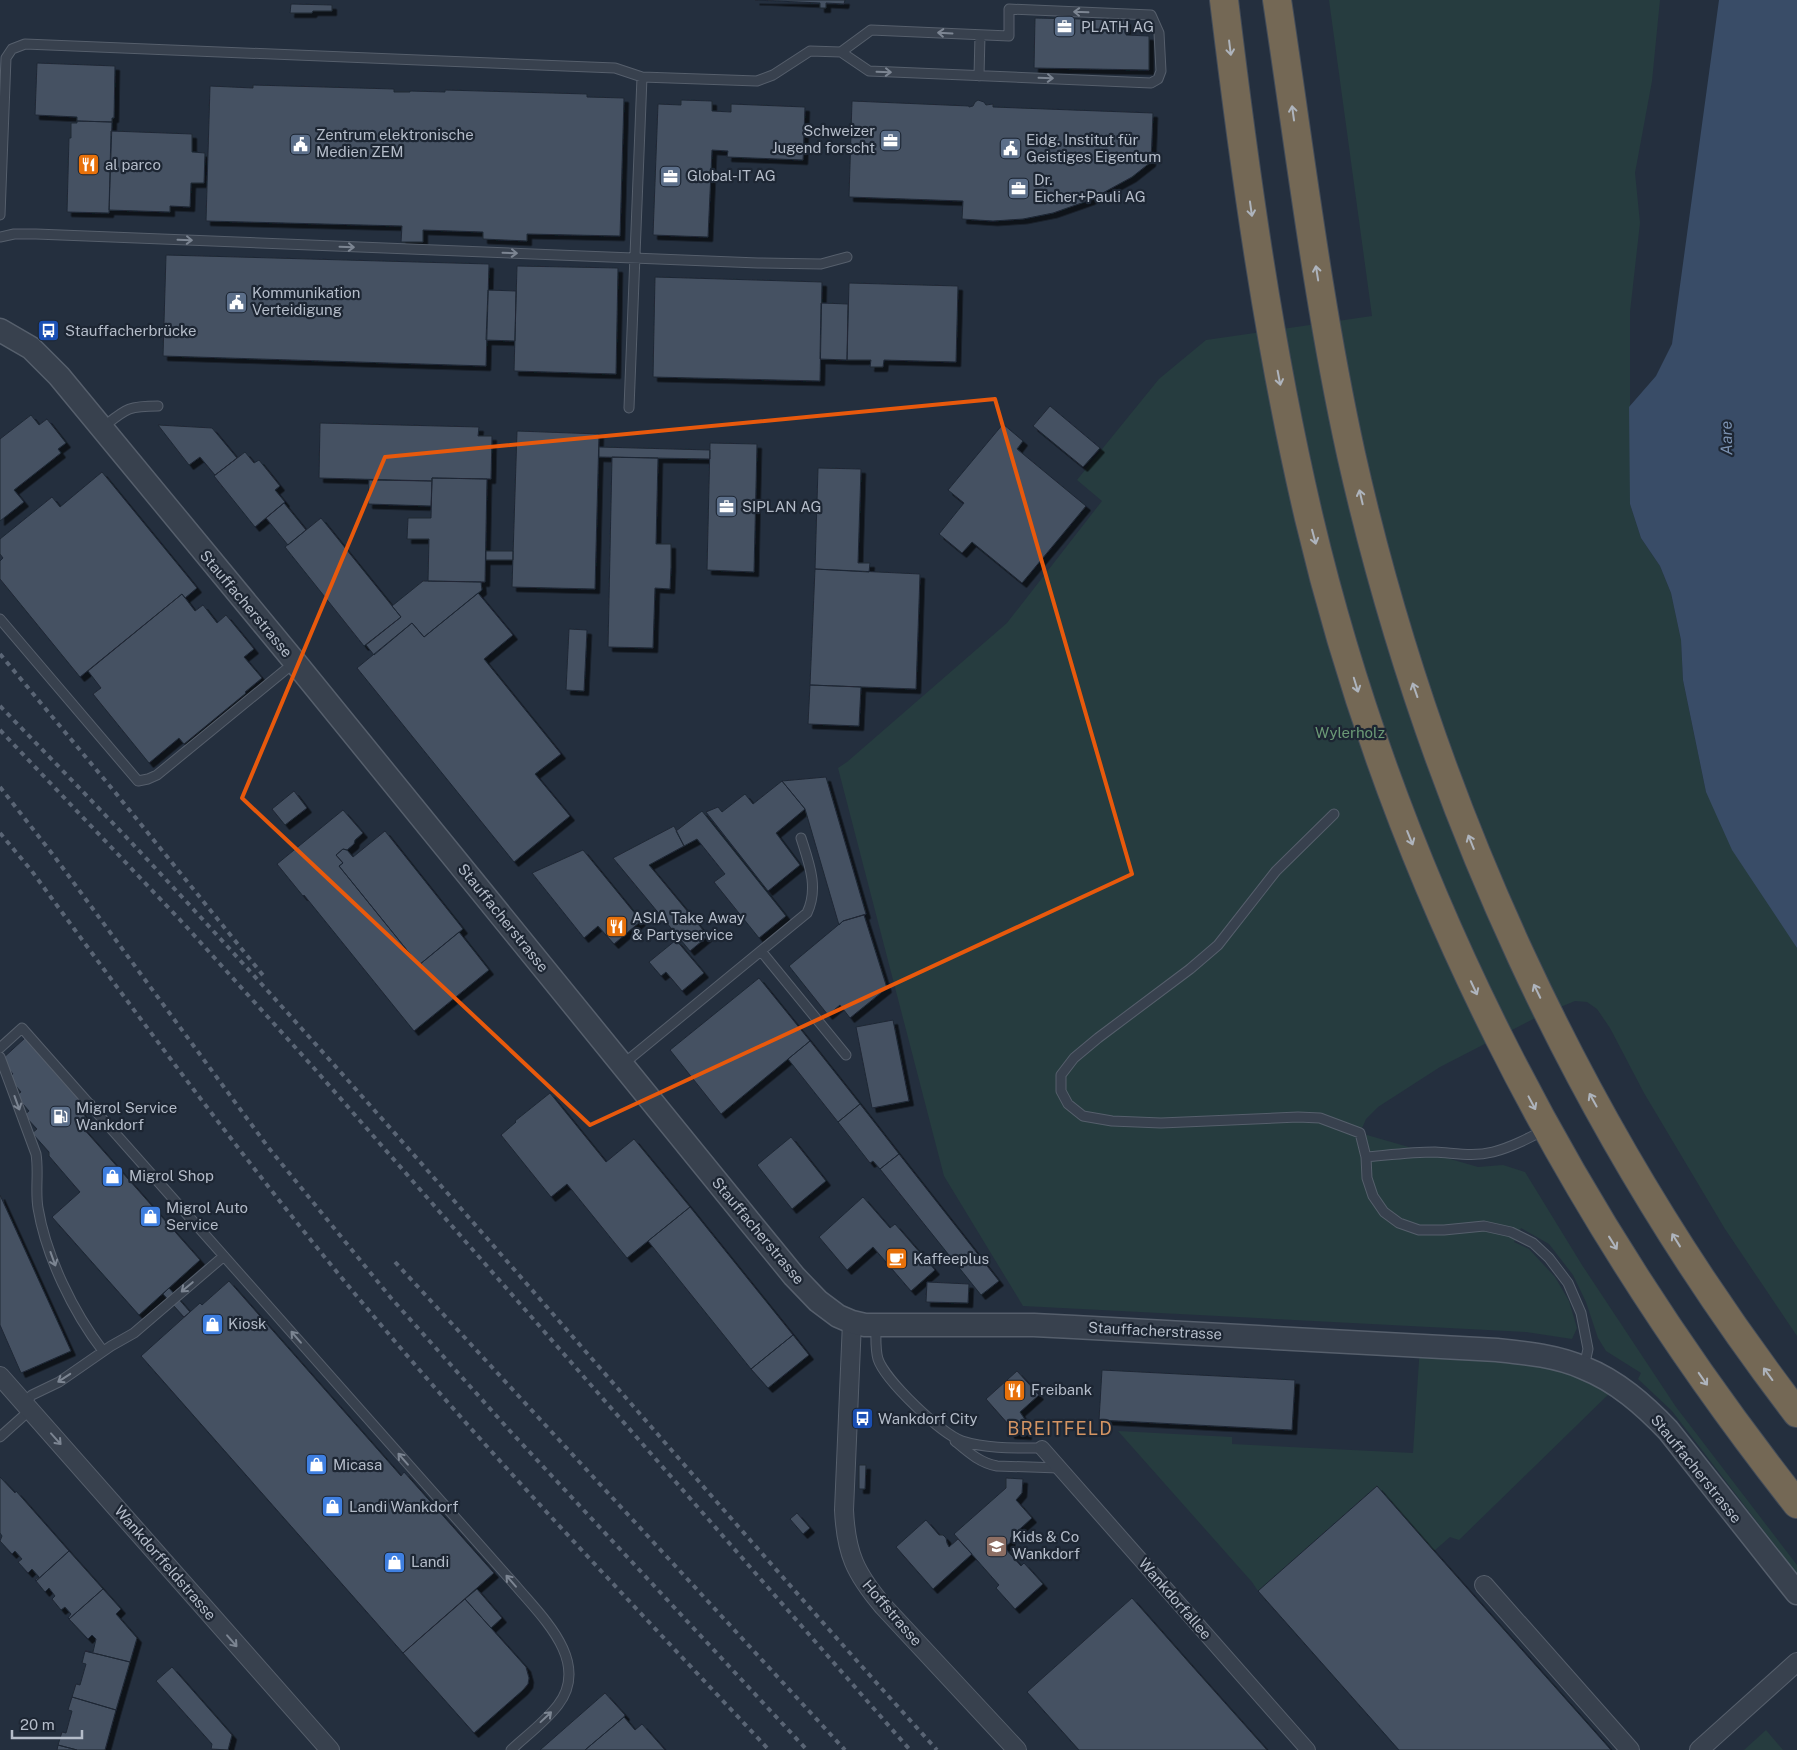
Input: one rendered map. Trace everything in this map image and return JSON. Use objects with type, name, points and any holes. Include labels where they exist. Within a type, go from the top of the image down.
[{"type":"highway","points":[[1224,0],[1270,330],[1310,520],[1336,621],[1381,761],[1454,946],[1509,1060],[1546,1129],[1594,1212],[1669,1330],[1797,1504]]},
{"type":"highway","points":[[1276,0],[1325,322],[1341,406],[1364,507],[1394,624],[1413,684],[1459,813],[1505,924],[1558,1035],[1616,1142],[1646,1193],[1716,1301],[1797,1413]]},
{"type":"street","name":"Stauffacherstrasse","points":[[0,330],[25,344],[59,376],[295,662],[799,1281],[826,1308],[852,1322],[865,1325],[1034,1325],[1440,1346],[1529,1354],[1559,1359],[1584,1368],[1617,1386],[1668,1430],[1797,1594]]},
{"type":"street","name":"Hoffstrasse","points":[[852,1322],[844,1510],[846,1537],[853,1563],[867,1587],[883,1606],[1017,1750]]},
{"type":"street","name":"Wankdorffeldstrasse","points":[[0,1376],[330,1750]]},
{"type":"street","name":"Wankdorfallee","points":[[1042,1448],[1308,1750]]},
{"type":"street","points":[[1484,1585],[1630,1750]]},
{"type":"street","points":[[1699,1750],[1797,1662]]},
{"type":"lane","points":[[0,214],[6,58],[12,49],[25,44],[615,68],[642,76],[757,81],[773,75],[810,51],[841,52],[869,71],[1151,83],[1158,79],[1161,71],[1159,33],[1151,15],[1009,9],[1009,36],[871,30],[841,52]]},
{"type":"lane","points":[[979,76],[980,35]]},
{"type":"lane","points":[[629,408],[642,76]]},
{"type":"lane","points":[[0,237],[23,234],[758,263],[821,264],[847,257]]},
{"type":"lane","points":[[102,428],[123,411],[136,406],[158,406]]},
{"type":"lane","points":[[0,619],[138,781],[157,775],[295,662]]},
{"type":"lane","points":[[1334,814],[1276,871],[1218,944],[1190,969],[1074,1058],[1061,1075],[1061,1091],[1068,1104],[1083,1116],[1112,1121],[1161,1123],[1269,1117],[1320,1118],[1360,1133],[1366,1158],[1367,1178],[1373,1196],[1384,1212],[1400,1223],[1420,1230],[1484,1226],[1511,1232],[1532,1243],[1548,1258],[1568,1283],[1580,1313],[1588,1349],[1584,1368]]},
{"type":"lane","points":[[622,1065],[806,913],[812,901],[813,881],[801,838]]},
{"type":"lane","points":[[761,951],[846,1055]]},
{"type":"lane","points":[[0,1048],[22,1028],[516,1586],[562,1645],[570,1670],[564,1696],[552,1712],[510,1750]]},
{"type":"lane","points":[[0,1057],[38,1162]]},
{"type":"lane","points":[[81,1112],[90,1104]]},
{"type":"lane","points":[[1366,1158],[1408,1153],[1479,1155],[1515,1144],[1546,1129]]},
{"type":"lane","points":[[43,1146],[39,1153],[37,1198],[46,1238],[65,1291],[103,1351]]},
{"type":"lane","points":[[0,1437],[27,1406],[32,1395],[59,1382],[103,1351],[134,1333],[224,1256]]},
{"type":"lane","points":[[876,1325],[877,1355],[883,1370],[925,1415],[964,1449],[988,1464],[997,1466],[1059,1468]]},
{"type":"lane","points":[[944,1431],[961,1440],[978,1445],[1042,1448]]},
{"type":"highlighted area","points":[[995,399],[1132,874],[590,1125],[242,798],[385,457]]},
{"type":"green space","name":"Wylerholz","points":[[1329,0],[1660,0],[1652,81],[1635,173],[1640,223],[1630,312],[1630,504],[1641,538],[1660,566],[1671,593],[1681,640],[1683,680],[1706,792],[1797,948],[1797,1336],[1725,1229],[1644,1093],[1610,1028],[1597,1009],[1587,1002],[1575,1001],[1541,1015],[1440,1067],[1378,1107],[1366,1119],[1360,1133],[1478,1167],[1503,1165],[1525,1172],[1582,1265],[1676,1407],[1797,1565],[1797,1574],[1672,1411],[1638,1379],[1641,1373],[1606,1351],[1598,1338],[1586,1302],[1573,1275],[1549,1244],[1521,1228],[1514,1242],[1529,1249],[1555,1277],[1569,1301],[1577,1328],[1572,1339],[1526,1332],[1023,1306],[944,1176],[838,768],[1007,623],[1102,501],[1077,480],[1159,379],[1206,340],[1372,316]]},
{"type":"green space","points":[[1420,1345],[1497,1350],[1617,1386],[1459,1540],[1450,1537],[1434,1551],[1377,1486],[1258,1591],[1118,1431],[1232,1437],[1232,1444],[1413,1453]]},
{"type":"green space","points":[[1766,1730],[1783,1750],[1744,1750]]},
{"type":"water","name":"Aare","points":[[1719,0],[1797,0],[1797,948],[1732,850],[1706,792],[1683,680],[1681,640],[1671,593],[1660,566],[1641,538],[1630,504],[1629,407],[1656,376],[1672,344]]},
{"type":"building","points":[[755,0],[845,0],[844,4],[826,3],[826,8],[820,8],[820,3]]},
{"type":"building","points":[[291,4],[332,5],[332,11],[290,13]]},
{"type":"building","points":[[1035,18],[1126,20],[1126,35],[1149,36],[1149,70],[1034,68]]},
{"type":"building","points":[[37,63],[115,66],[114,118],[112,118],[112,122],[77,121],[77,117],[35,115]]},
{"type":"building","points":[[253,85],[394,89],[394,92],[445,92],[445,90],[587,94],[587,97],[624,98],[620,236],[527,234],[527,241],[483,239],[483,232],[423,230],[423,242],[401,242],[402,226],[206,221],[210,86],[253,88]]},
{"type":"building","points":[[681,100],[712,101],[712,111],[731,112],[731,104],[805,107],[803,160],[727,157],[728,151],[712,150],[708,237],[653,235],[658,104],[681,105]]},
{"type":"building","points":[[978,100],[986,105],[993,104],[993,107],[1153,113],[1151,162],[1132,177],[1090,200],[1053,213],[1023,219],[993,221],[962,219],[963,201],[849,197],[852,101],[969,107],[973,106]]},
{"type":"building","points":[[77,121],[112,122],[109,213],[67,212],[69,138],[71,138],[71,123],[77,123]]},
{"type":"building","points":[[111,131],[192,134],[192,152],[205,153],[204,183],[191,183],[190,207],[170,206],[170,212],[109,210]]},
{"type":"building","points":[[166,255],[489,264],[486,366],[163,356]]},
{"type":"building","points":[[517,266],[618,268],[616,374],[514,371]]},
{"type":"building","points":[[655,277],[822,282],[820,381],[653,377]]},
{"type":"building","points":[[849,283],[958,286],[956,362],[884,360],[883,367],[870,367],[871,360],[847,360]]},
{"type":"building","points":[[488,290],[516,291],[515,341],[486,340]]},
{"type":"building","points":[[821,303],[848,304],[847,360],[820,359]]},
{"type":"building","points":[[1050,406],[1100,448],[1083,467],[1033,426]]},
{"type":"building","points":[[31,415],[39,425],[47,419],[66,443],[58,449],[61,453],[14,490],[24,502],[0,521],[0,439]]},
{"type":"building","points":[[320,423],[479,427],[478,436],[492,436],[491,479],[432,478],[432,481],[319,478]]},
{"type":"building","points":[[1003,424],[1023,441],[1017,449],[1086,506],[1022,583],[972,542],[962,553],[939,534],[964,503],[948,490]]},
{"type":"building","points":[[158,425],[212,428],[237,458],[215,475],[200,457],[189,465]]},
{"type":"building","points":[[517,431],[599,434],[595,589],[512,587]]},
{"type":"building","points":[[710,443],[757,444],[754,572],[707,570]]},
{"type":"building","points":[[599,447],[710,450],[710,459],[599,457]]},
{"type":"building","points":[[245,452],[254,463],[259,460],[280,486],[275,490],[285,502],[255,527],[214,476]]},
{"type":"building","points":[[612,457],[658,458],[656,544],[671,544],[671,567],[670,589],[655,588],[653,648],[608,647]]},
{"type":"building","points":[[818,468],[861,469],[858,563],[870,563],[869,572],[815,569]]},
{"type":"building","points":[[102,472],[197,588],[185,598],[182,594],[80,677],[0,579],[0,561],[3,558],[0,554],[0,539],[52,497],[60,507]]},
{"type":"building","points":[[432,478],[487,479],[485,582],[428,581],[429,539],[407,539],[408,518],[431,518]]},
{"type":"building","points":[[369,480],[432,481],[431,506],[368,504]]},
{"type":"building","points":[[284,503],[306,530],[288,545],[266,518]]},
{"type":"building","points":[[321,518],[401,617],[364,646],[285,547]]},
{"type":"building","points":[[486,551],[513,551],[513,560],[486,560]]},
{"type":"building","points":[[815,569],[920,574],[916,689],[810,685]]},
{"type":"building","points":[[423,581],[481,582],[482,590],[424,637],[412,623],[374,655],[366,645],[401,617],[392,606]]},
{"type":"building","points":[[478,593],[513,635],[484,659],[561,754],[535,774],[570,816],[514,862],[357,668],[412,623],[424,637]]},
{"type":"building","points":[[182,594],[195,611],[203,605],[217,623],[226,615],[254,649],[244,657],[262,678],[184,744],[179,738],[149,763],[93,694],[101,688],[88,671]]},
{"type":"building","points":[[569,629],[587,630],[584,691],[566,690]]},
{"type":"building","points":[[810,685],[861,687],[859,726],[808,724]]},
{"type":"building","points":[[826,777],[866,914],[843,921],[839,925],[805,809],[782,781]]},
{"type":"building","points":[[782,781],[805,809],[776,833],[800,865],[768,891],[706,812],[718,807],[722,812],[745,794],[753,804]]},
{"type":"building","points":[[294,791],[307,808],[285,825],[272,809]]},
{"type":"building","points":[[343,810],[363,833],[347,850],[343,849],[336,855],[343,863],[339,866],[419,965],[459,932],[489,970],[414,1031],[277,864]]},
{"type":"building","points":[[702,811],[786,916],[759,938],[714,882],[725,874],[697,839],[684,846],[676,831]]},
{"type":"building","points":[[674,826],[684,846],[649,865],[708,936],[690,951],[613,858]]},
{"type":"building","points":[[385,831],[463,929],[419,965],[339,866],[343,863],[336,855],[343,849],[347,850],[353,857]]},
{"type":"building","points":[[583,850],[641,921],[614,944],[598,926],[584,938],[532,873]]},
{"type":"building","points":[[864,915],[887,988],[850,1018],[840,1005],[828,1015],[789,966],[843,921]]},
{"type":"building","points":[[676,940],[704,973],[682,991],[666,972],[661,976],[649,962]]},
{"type":"building","points":[[759,978],[810,1041],[721,1114],[670,1050]]},
{"type":"building","points":[[893,1020],[909,1101],[872,1108],[856,1027]]},
{"type":"building","points":[[25,1038],[80,1100],[75,1104],[87,1119],[82,1123],[82,1127],[200,1260],[139,1315],[52,1217],[80,1192],[32,1133],[37,1129],[24,1115],[29,1111],[16,1096],[21,1092],[9,1078],[13,1074],[1,1060]]},
{"type":"building","points":[[810,1041],[860,1104],[838,1122],[788,1059]]},
{"type":"building","points":[[550,1093],[606,1162],[634,1139],[690,1207],[627,1258],[567,1184],[551,1197],[501,1135],[515,1121]]},
{"type":"building","points":[[860,1104],[899,1154],[880,1169],[873,1161],[870,1163],[838,1122]]},
{"type":"building","points":[[791,1137],[826,1181],[792,1209],[757,1165]]},
{"type":"building","points":[[899,1154],[999,1281],[981,1295],[880,1169]]},
{"type":"building","points":[[0,1195],[71,1351],[21,1373],[0,1325]]},
{"type":"building","points":[[863,1197],[890,1228],[895,1224],[935,1270],[911,1291],[873,1247],[847,1270],[819,1237]]},
{"type":"building","points":[[690,1207],[793,1335],[751,1369],[648,1241]]},
{"type":"building","points":[[229,1281],[401,1476],[404,1472],[494,1573],[403,1653],[141,1356],[200,1303],[202,1305]]},
{"type":"building","points":[[927,1282],[969,1284],[968,1303],[926,1302]]},
{"type":"building","points":[[169,1288],[190,1312],[184,1317],[163,1294]]},
{"type":"building","points":[[793,1335],[809,1355],[768,1388],[751,1369]]},
{"type":"building","points":[[1102,1370],[1295,1380],[1292,1430],[1099,1420]]},
{"type":"building","points":[[1017,1371],[1039,1395],[1020,1412],[1026,1421],[1027,1435],[1010,1434],[1009,1425],[986,1399]]},
{"type":"building","points":[[859,1465],[866,1465],[865,1489],[859,1489]]},
{"type":"building","points":[[0,1477],[15,1493],[16,1491],[69,1551],[36,1581],[39,1577],[32,1569],[28,1573],[18,1562],[22,1559],[15,1551],[12,1554],[0,1541],[2,1536],[0,1533]]},
{"type":"building","points":[[1006,1478],[1023,1479],[1022,1493],[1016,1500],[1032,1518],[1011,1537],[1010,1543],[1004,1547],[1021,1566],[1024,1563],[1043,1584],[1015,1609],[996,1588],[999,1585],[954,1534],[1006,1488]]},
{"type":"building","points":[[1377,1486],[1611,1750],[1399,1750],[1258,1591]]},
{"type":"building","points":[[797,1513],[810,1528],[803,1534],[790,1519]]},
{"type":"building","points":[[926,1520],[939,1535],[943,1535],[946,1538],[949,1547],[958,1539],[972,1554],[933,1589],[896,1547]]},
{"type":"building","points":[[69,1551],[103,1589],[69,1619],[71,1614],[65,1607],[61,1610],[52,1599],[55,1596],[49,1588],[45,1592],[36,1581]]},
{"type":"building","points":[[103,1589],[121,1609],[116,1614],[137,1638],[130,1662],[85,1651],[93,1652],[96,1639],[92,1635],[88,1639],[69,1619]]},
{"type":"building","points":[[477,1589],[502,1618],[491,1628],[465,1599]]},
{"type":"building","points":[[1132,1598],[1267,1750],[1079,1750],[1027,1692]]},
{"type":"building","points":[[465,1599],[526,1667],[529,1678],[528,1684],[523,1690],[474,1733],[403,1653]]},
{"type":"building","points":[[85,1651],[130,1662],[116,1710],[72,1697],[76,1684],[80,1685],[86,1664],[82,1663]]},
{"type":"building","points":[[172,1667],[232,1735],[228,1750],[211,1749],[212,1744],[156,1681]]},
{"type":"building","points":[[605,1693],[625,1715],[624,1717],[585,1750],[540,1750]]},
{"type":"building","points":[[72,1697],[116,1710],[105,1750],[77,1750],[58,1745],[62,1732],[66,1733],[72,1711],[68,1710]]},
{"type":"building","points":[[624,1717],[635,1730],[642,1724],[665,1750],[585,1750]]},
{"type":"building","points":[[58,1745],[77,1750],[57,1750]]},
{"type":"railway","points":[[0,654],[266,979]]},
{"type":"railway","points":[[0,706],[146,858],[382,1118],[843,1646],[937,1750]]},
{"type":"railway","points":[[0,730],[183,923],[313,1067],[910,1750]]},
{"type":"railway","points":[[0,787],[54,856],[268,1147],[391,1298],[510,1431],[807,1750]]},
{"type":"railway","points":[[0,833],[31,870],[249,1162],[340,1276],[433,1386],[527,1491],[769,1750]]},
{"type":"railway","points":[[395,1262],[845,1750]]},
{"type":"place","name":"PLATH AG","points":[[1065,27]]},
{"type":"place","name":"Schweizer Jugend forscht","points":[[891,140]]},
{"type":"place","name":"Zentrum elektronische Medien ZEM","points":[[300,144]]},
{"type":"place","name":"Eidg. Institut für Geistiges Eigentum","points":[[1010,149]]},
{"type":"place","name":"al parco","points":[[89,165]]},
{"type":"place","name":"Global-IT AG","points":[[671,176]]},
{"type":"place","name":"Dr. Eicher+Pauli AG","points":[[1018,189]]},
{"type":"place","name":"Kommunikation Verteidigung","points":[[236,302]]},
{"type":"place","name":"Stauffacherbrücke","points":[[49,331]]},
{"type":"place","name":"SIPLAN AG","points":[[726,507]]},
{"type":"place","name":"ASIA Take Away & Partyservice","points":[[616,927]]},
{"type":"place","name":"Migrol Service Wankdorf","points":[[60,1117]]},
{"type":"place","name":"Migrol Shop","points":[[113,1176]]},
{"type":"place","name":"Migrol Auto Service","points":[[150,1217]]},
{"type":"place","name":"Kaffeeplus","points":[[897,1259]]},
{"type":"place","name":"Kiosk","points":[[212,1324]]},
{"type":"place","name":"Freibank","points":[[1015,1390]]},
{"type":"place","name":"Wankdorf City","points":[[862,1419]]},
{"type":"place","name":"Micasa","points":[[317,1465]]},
{"type":"place","name":"Landi Wankdorf","points":[[333,1507]]},
{"type":"place","name":"Kids & Co Wankdorf","points":[[996,1546]]},
{"type":"place","name":"Landi","points":[[395,1562]]},
{"type":"district","name":"BREITFELD","points":[[1060,1429]]}]
